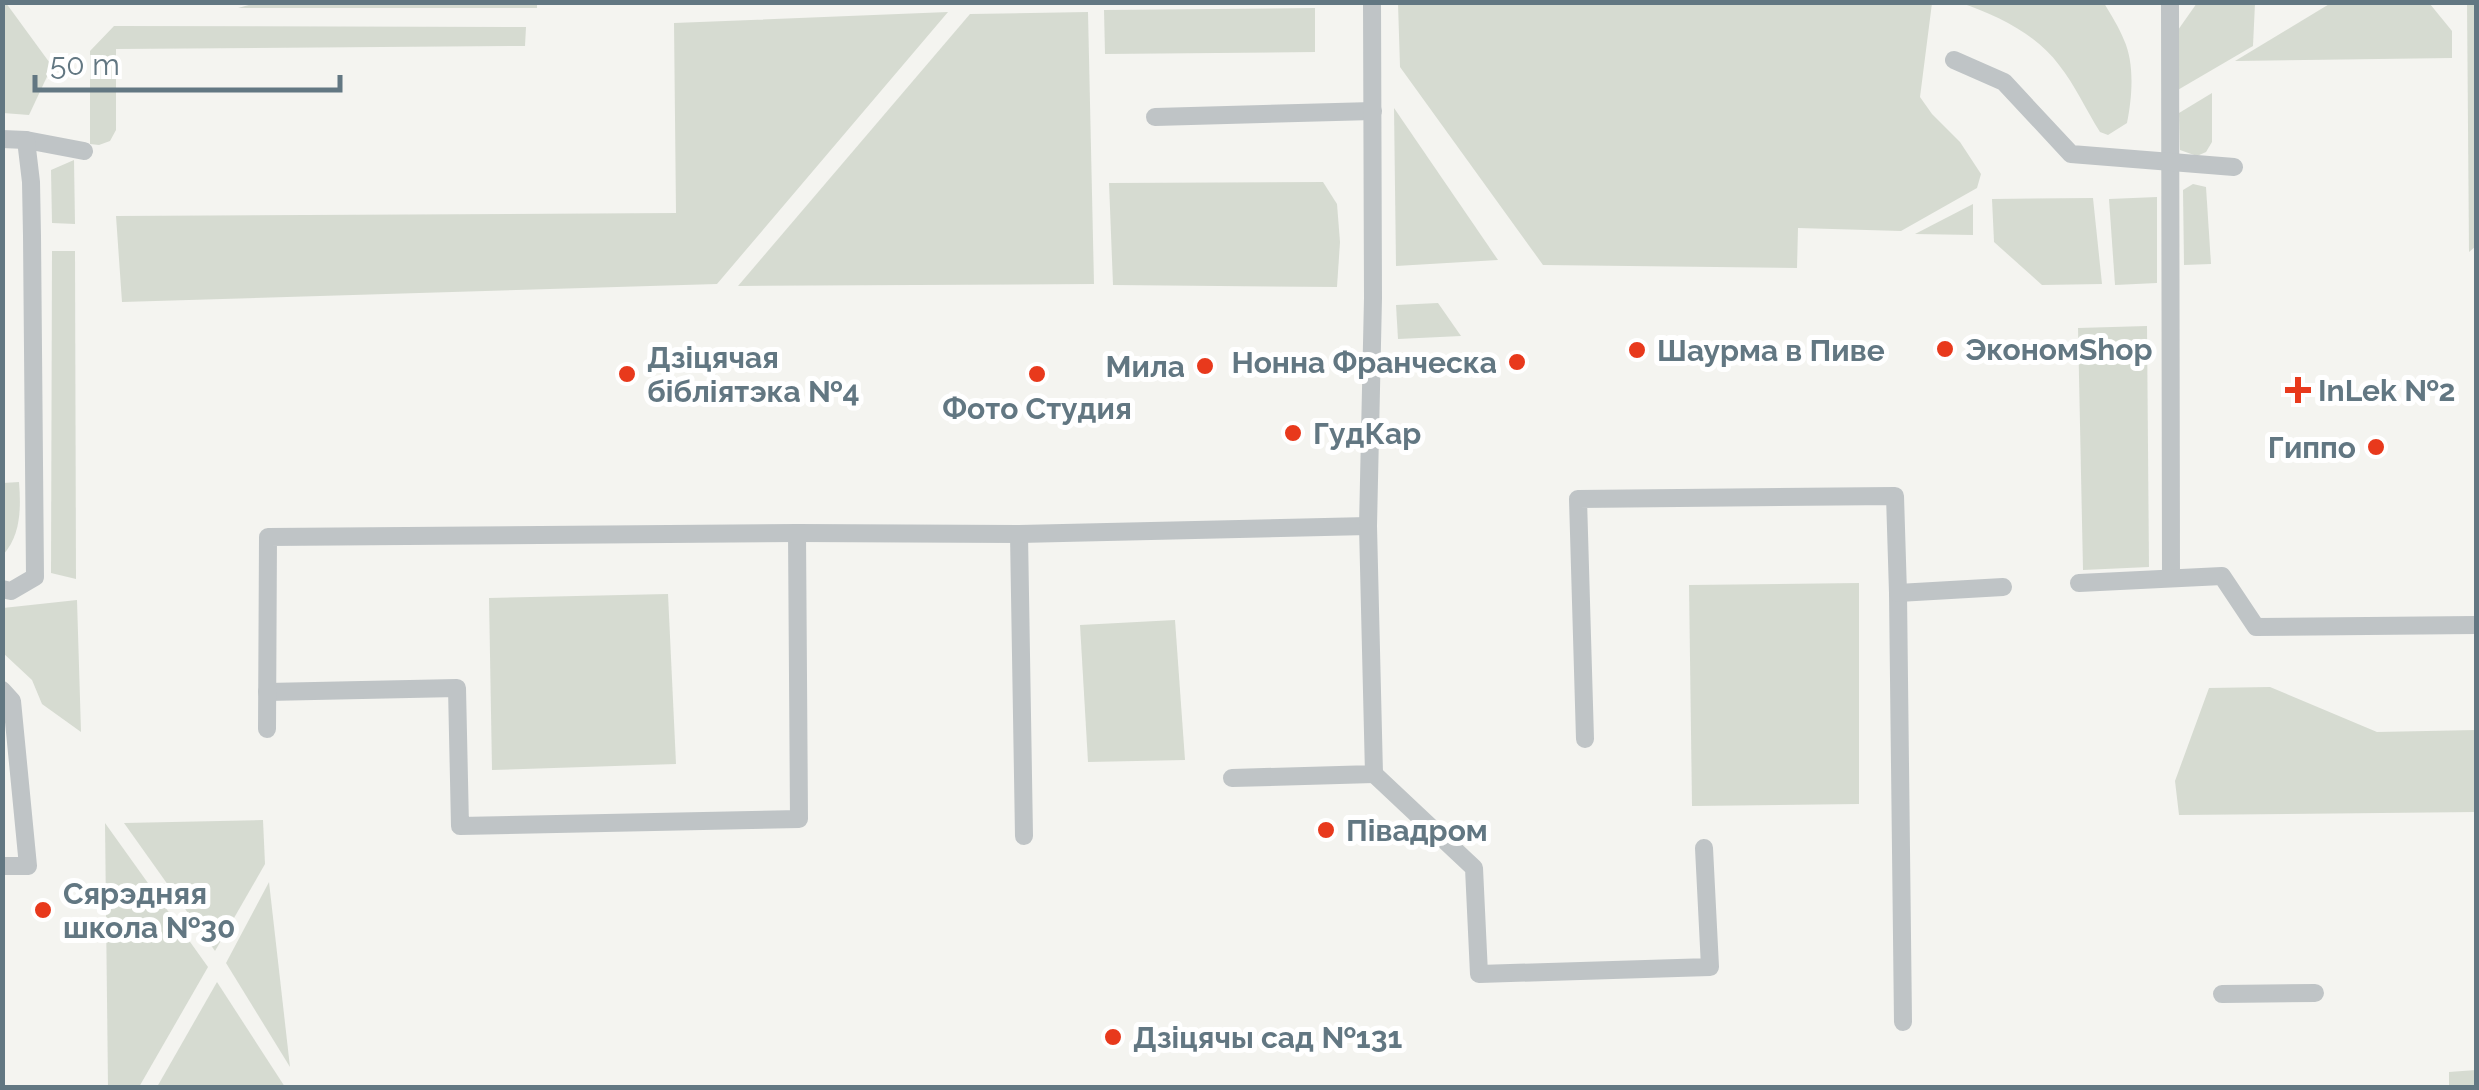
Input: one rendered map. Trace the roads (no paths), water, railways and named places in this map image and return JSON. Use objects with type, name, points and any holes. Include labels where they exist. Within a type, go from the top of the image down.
[{"type":"lane","points":[[1372,2],[1373,298],[1368,526],[1374,774]]},
{"type":"lane","points":[[2170,2],[2171,577]]},
{"type":"lane","points":[[1954,60],[2004,82],[2071,154],[2234,167]]},
{"type":"lane","points":[[1155,117],[1372,111]]},
{"type":"lane","points":[[2,139],[84,152]]},
{"type":"lane","points":[[2,590],[12,590],[35,577],[31,182],[26,140]]},
{"type":"lane","points":[[1584,739],[1578,499],[1895,496],[1903,1022]]},
{"type":"lane","points":[[267,729],[268,537],[1019,534],[1368,526]]},
{"type":"lane","points":[[267,692],[457,688],[460,826],[799,818],[797,532]]},
{"type":"lane","points":[[1019,534],[1024,836]]},
{"type":"lane","points":[[2080,582],[2222,576],[2256,627],[2476,625]]},
{"type":"lane","points":[[1898,594],[2003,587]]},
{"type":"lane","points":[[2,690],[12,700],[28,866],[2,866]]},
{"type":"lane","points":[[1232,778],[1374,774],[1474,868],[1479,974],[1710,968],[1704,848]]},
{"type":"lane","points":[[2222,994],[2314,992]]},
{"type":"place","name":"ЭкономShop","points":[[1945,349]]},
{"type":"place","name":"Шаурма в Пиве","points":[[1637,350]]},
{"type":"place","name":"Нонна Франческа","points":[[1517,362]]},
{"type":"place","name":"Мила","points":[[1205,366]]},
{"type":"place","name":"Дзіцячая бібліятэка №4","points":[[627,374]]},
{"type":"place","name":"Фото Студия","points":[[1037,374]]},
{"type":"place","name":"InLek №2","points":[[2298,390]]},
{"type":"place","name":"ГудКар","points":[[1293,433]]},
{"type":"place","name":"Гиппо","points":[[2376,447]]},
{"type":"place","name":"Пiвадром","points":[[1326,830]]},
{"type":"place","name":"Сярэдняя школа №30","points":[[43,910]]},
{"type":"place","name":"Дзіцячы сад №131","points":[[1113,1037]]}]
